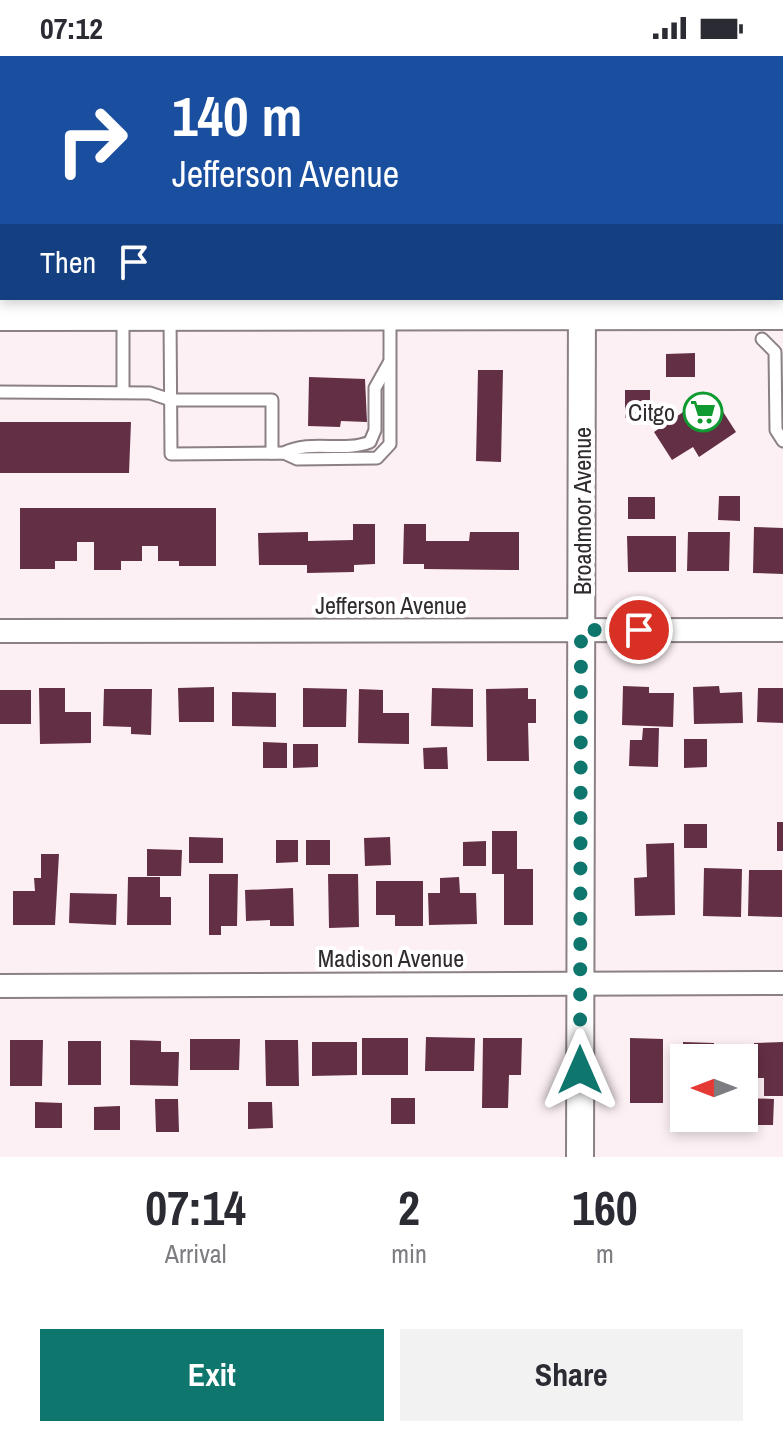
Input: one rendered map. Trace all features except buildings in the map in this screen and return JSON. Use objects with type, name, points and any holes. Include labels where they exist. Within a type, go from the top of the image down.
[{"type":"main road","points":[[0,315],[390,315],[582,306],[783,314]]},
{"type":"street","name":"Broadmoor Avenue","points":[[580,1157],[582,306]]},
{"type":"street","name":"Jefferson Avenue","points":[[0,631],[783,630]]},
{"type":"street","name":"Madison Avenue","points":[[0,986],[783,983]]},
{"type":"lane","points":[[123,315],[123,392]]},
{"type":"lane","points":[[170,315],[171,454],[278,453],[297,459],[377,458],[390,444],[390,315]]},
{"type":"lane","points":[[762,339],[775,352],[776,430],[783,441]]},
{"type":"lane","points":[[278,453],[296,446],[359,446],[370,442],[375,430],[375,388],[390,362]]},
{"type":"lane","points":[[0,392],[123,392],[150,393],[171,400],[272,400],[278,453]]},
{"type":"place","name":"Citgo","points":[[703,412]]},
{"type":"route","points":[[580,1070],[581,630],[639,630]]}]
